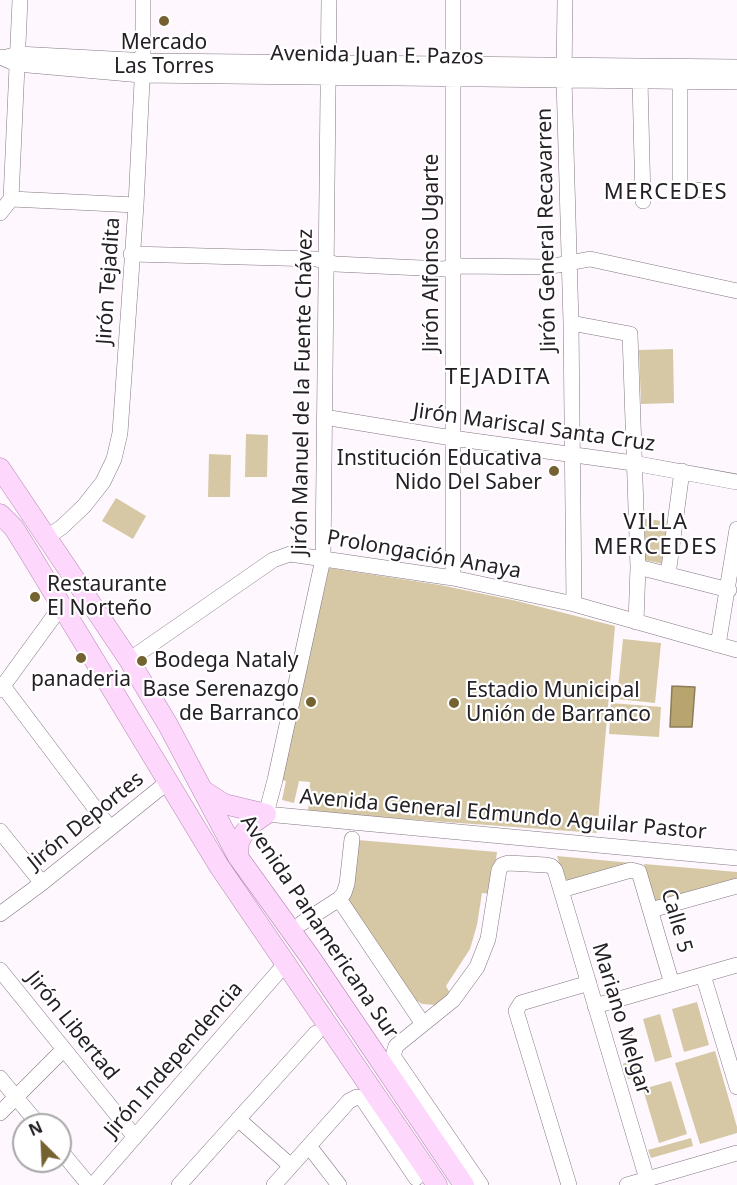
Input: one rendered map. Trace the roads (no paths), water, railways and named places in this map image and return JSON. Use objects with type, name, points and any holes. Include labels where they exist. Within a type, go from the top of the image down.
[{"type":"main road","name":"Avenida Panamericana Sur","points":[[0,468],[129,660],[203,790],[218,807],[238,857],[316,967],[464,1185]]},
{"type":"main road","points":[[0,514],[14,528],[62,605],[219,866],[436,1185]]},
{"type":"main road","points":[[201,835],[207,816],[218,807],[266,814]]},
{"type":"main road","points":[[238,857],[239,843],[244,833],[266,814]]},
{"type":"street","points":[[0,213],[11,199],[9,58],[20,0]]},
{"type":"street","name":"Jirón Tejadita","points":[[46,538],[62,527],[84,506],[103,482],[114,459],[120,434],[136,205],[143,0]]},
{"type":"street","name":"Jirón Manuel de la Fuente Chávez","points":[[266,814],[323,559],[329,0]]},
{"type":"street","name":"Jirón Alfonso Ugarte","points":[[453,0],[453,578]]},
{"type":"street","name":"Jirón General Recavarren","points":[[565,0],[564,72],[571,323],[574,604]]},
{"type":"street","name":"Avenida Juan E. Pazos","points":[[9,58],[142,68],[453,72],[564,72],[737,67]]},
{"type":"street","name":"Avenida Juan E. Pazos","points":[[564,72],[640,80],[737,82]]},
{"type":"street","points":[[640,80],[643,201]]},
{"type":"street","points":[[680,81],[680,186],[686,190],[705,190]]},
{"type":"street","points":[[11,199],[136,205]]},
{"type":"street","points":[[131,254],[317,259],[335,264],[443,269],[462,266],[548,267],[590,259],[737,291]]},
{"type":"street","points":[[571,323],[630,334],[638,567],[636,622]]},
{"type":"street","name":"Jirón Mariscal Santa Cruz","points":[[324,417],[452,438],[633,463],[737,482]]},
{"type":"street","points":[[668,575],[682,471]]},
{"type":"street","points":[[718,645],[731,594],[737,529]]},
{"type":"street","name":"Prolongación Anaya","points":[[129,660],[273,560],[290,554],[453,578],[574,604],[737,650]]},
{"type":"street","points":[[638,567],[731,594]]},
{"type":"street","points":[[62,605],[2,688],[110,828]]},
{"type":"street","name":"Jirón Deportes","points":[[0,914],[169,781]]},
{"type":"street","name":"Avenida General Edmundo Aguilar Pastor","points":[[266,814],[737,858]]},
{"type":"street","points":[[0,831],[42,883]]},
{"type":"street","points":[[302,923],[339,899],[347,884],[352,839]]},
{"type":"street","name":"Mariano Melgar","points":[[423,1024],[458,995],[480,964],[488,939],[502,865],[508,863],[551,866],[555,870],[647,1179]]},
{"type":"street","name":"Calle 5","points":[[561,890],[631,870],[637,871],[640,874],[672,984]]},
{"type":"street","points":[[651,910],[737,886]]},
{"type":"street","points":[[339,899],[423,1024],[396,1046],[393,1056],[481,1185]]},
{"type":"street","name":"Jirón Independencia","points":[[91,1185],[286,963]]},
{"type":"street","points":[[595,1006],[737,965]]},
{"type":"street","name":"Jirón Libertad","points":[[0,970],[135,1137]]},
{"type":"street","points":[[703,975],[737,1087]]},
{"type":"street","points":[[569,1185],[516,1011],[521,1003],[589,983]]},
{"type":"street","points":[[179,1185],[316,1033]]},
{"type":"street","points":[[0,1113],[64,1049]]},
{"type":"street","points":[[0,1078],[29,1113]]},
{"type":"street","points":[[274,1185],[353,1098],[362,1098],[416,1178]]},
{"type":"street","points":[[238,1119],[291,1166]]},
{"type":"street","points":[[309,1146],[339,1185]]},
{"type":"street","points":[[627,1185],[737,1153]]},
{"type":"street","points":[[72,1164],[91,1185]]},
{"type":"place","name":"Mercado Las Torres","points":[[164,21]]},
{"type":"place","name":"Institución Educativa Nido Del Saber","points":[[554,471]]},
{"type":"place","name":"Restaurante El Norteño","points":[[35,597]]},
{"type":"place","name":"panaderia","points":[[81,658]]},
{"type":"place","name":"Bodega Nataly","points":[[142,661]]},
{"type":"place","name":"Base Serenazgo de Barranco","points":[[311,702]]},
{"type":"place","name":"Estadio Municipal Unión de Barranco","points":[[454,703]]},
{"type":"district","name":"MERCEDES","points":[[666,193]]},
{"type":"district","name":"TEJADITA","points":[[498,378]]},
{"type":"district","name":"VILLA MERCEDES","points":[[656,536]]}]
